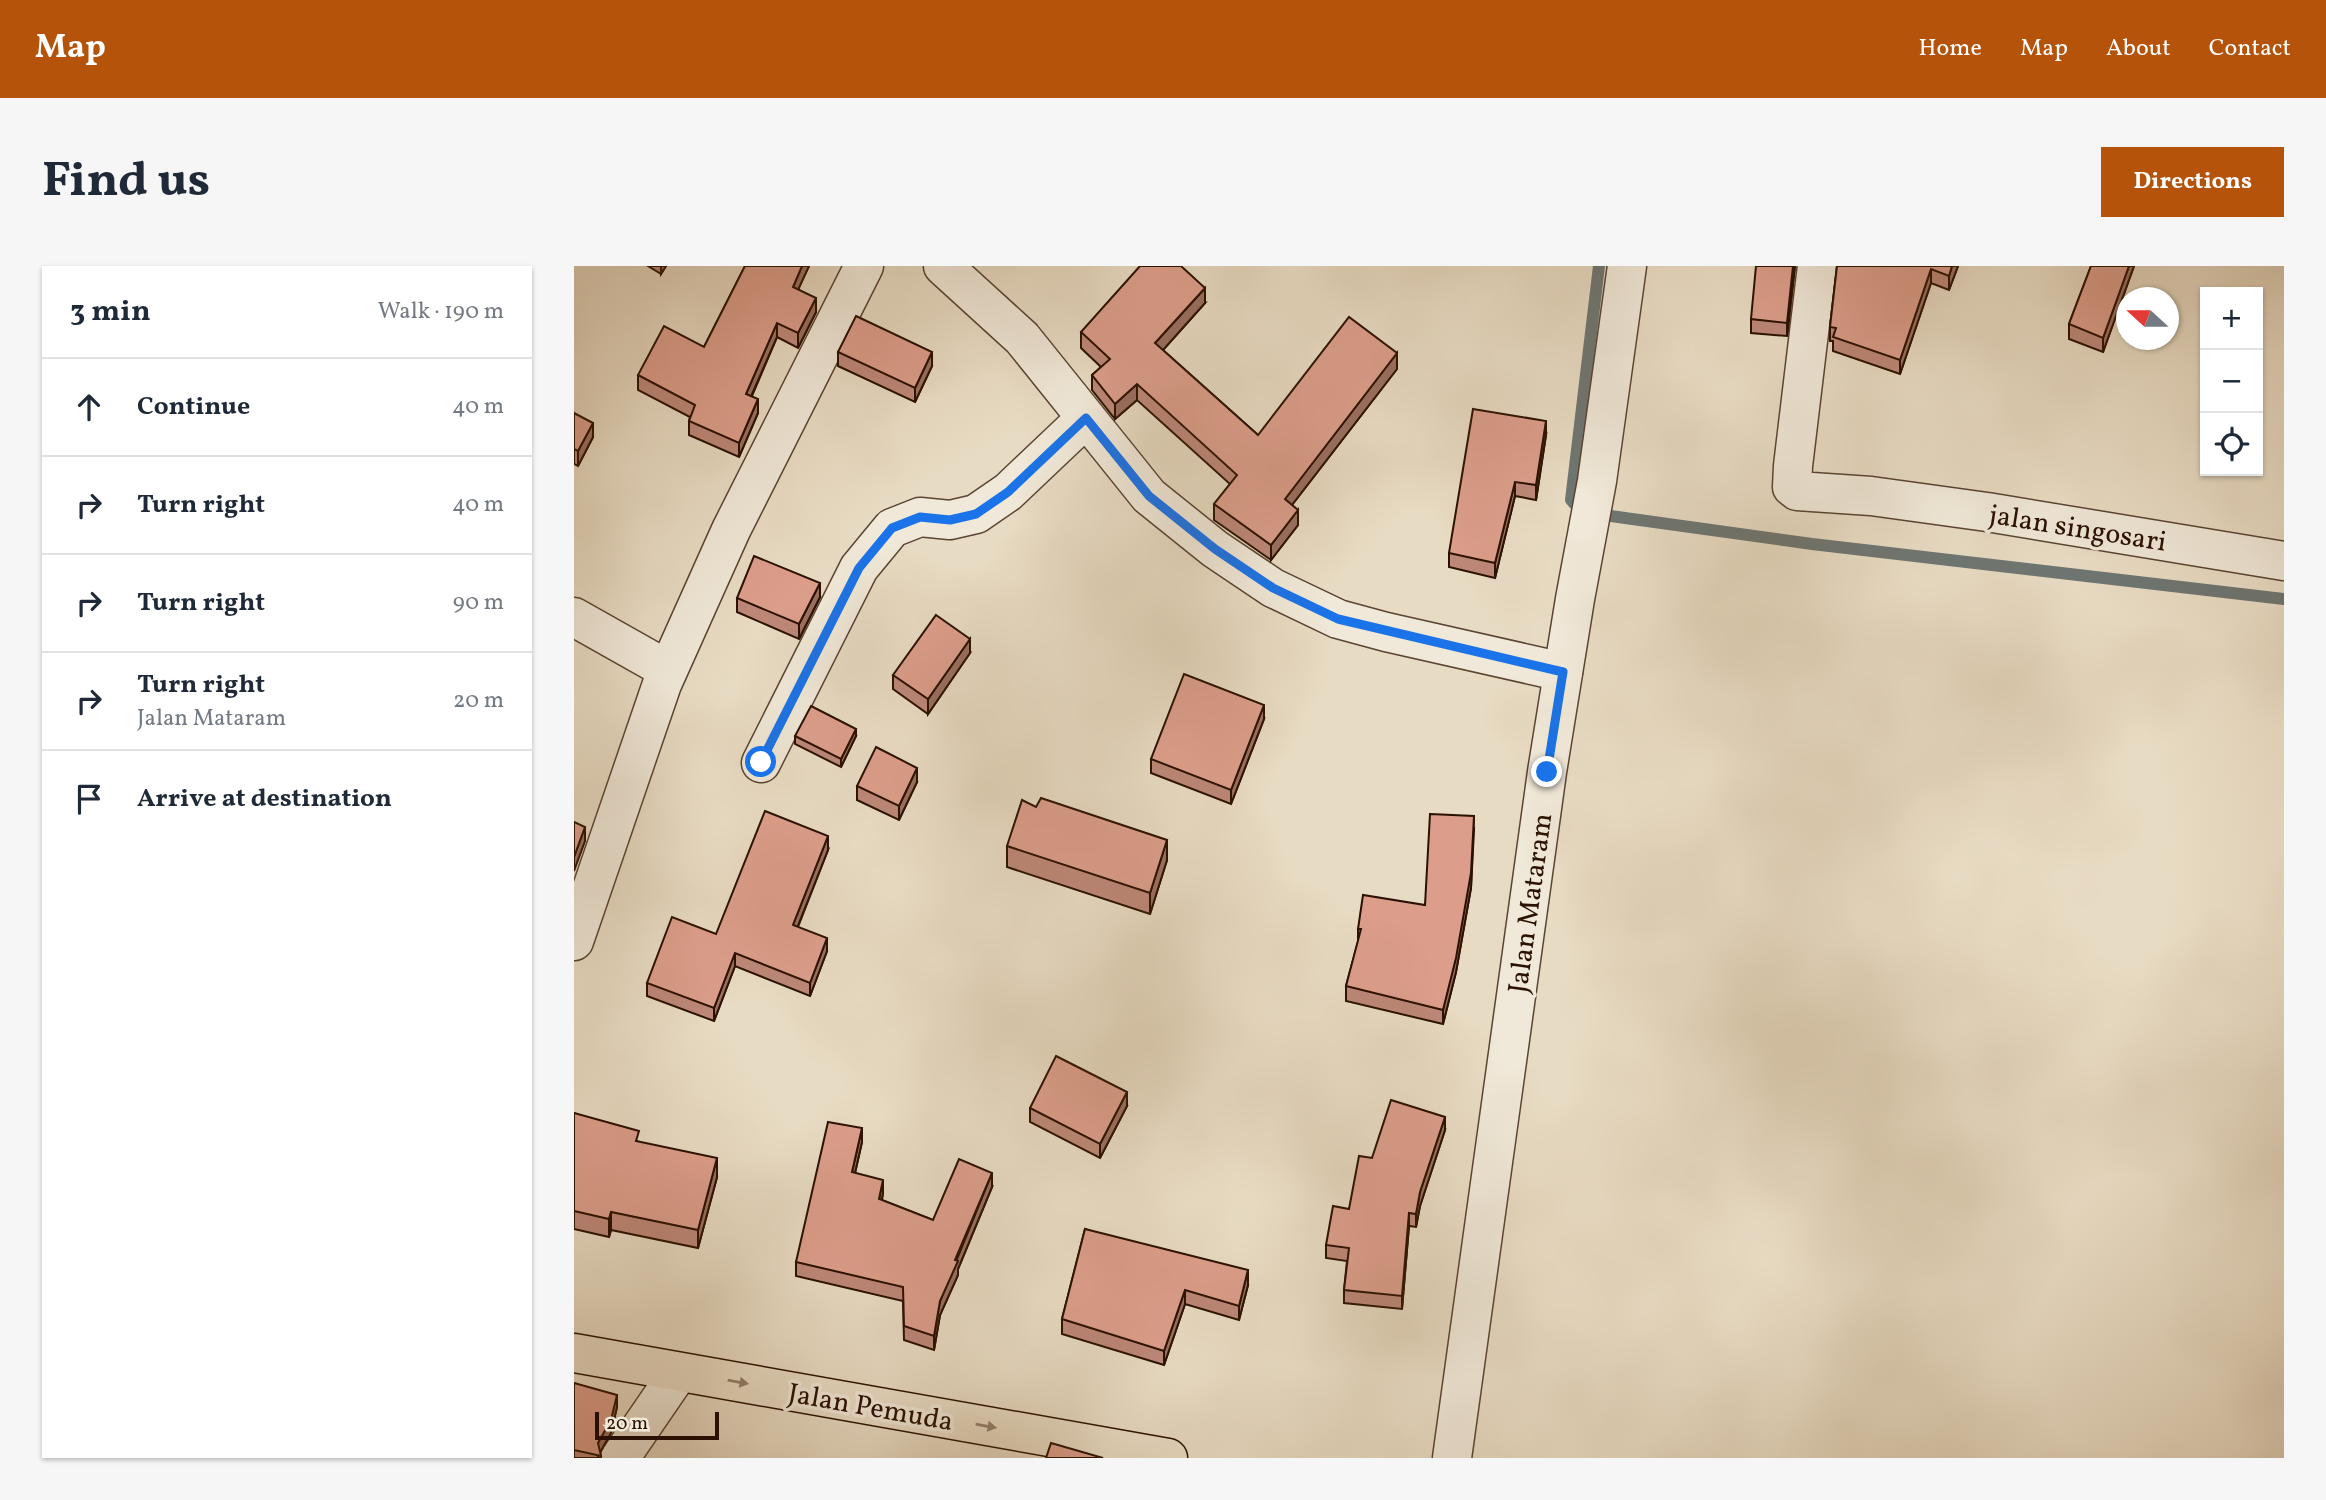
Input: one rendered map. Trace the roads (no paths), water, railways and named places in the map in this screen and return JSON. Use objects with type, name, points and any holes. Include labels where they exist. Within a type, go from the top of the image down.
[{"type":"main road","name":"Jalan Pemuda","points":[[574,1353],[1168,1458]]},
{"type":"street","points":[[574,941],[668,670],[731,530],[864,266]]},
{"type":"street","points":[[943,266],[1022,338],[1149,496],[1215,549],[1273,588],[1338,619],[1563,672]]},
{"type":"street","name":"Jalan Mataram","points":[[1452,1458],[1563,672],[1591,511],[1627,266]]},
{"type":"street","name":"jalan singosari","points":[[1817,266],[1798,415],[1792,486],[1797,491],[1807,494],[1871,496],[1987,512],[2284,561]]},
{"type":"street","points":[[761,762],[859,568],[892,528],[920,517],[950,520],[976,514],[1008,492],[1086,418]]},
{"type":"street","points":[[574,617],[668,670]]},
{"type":"street","points":[[620,1458],[679,1372]]},
{"type":"waterway","points":[[1599,266],[1571,500],[1582,512],[1812,544],[2284,599]]}]
